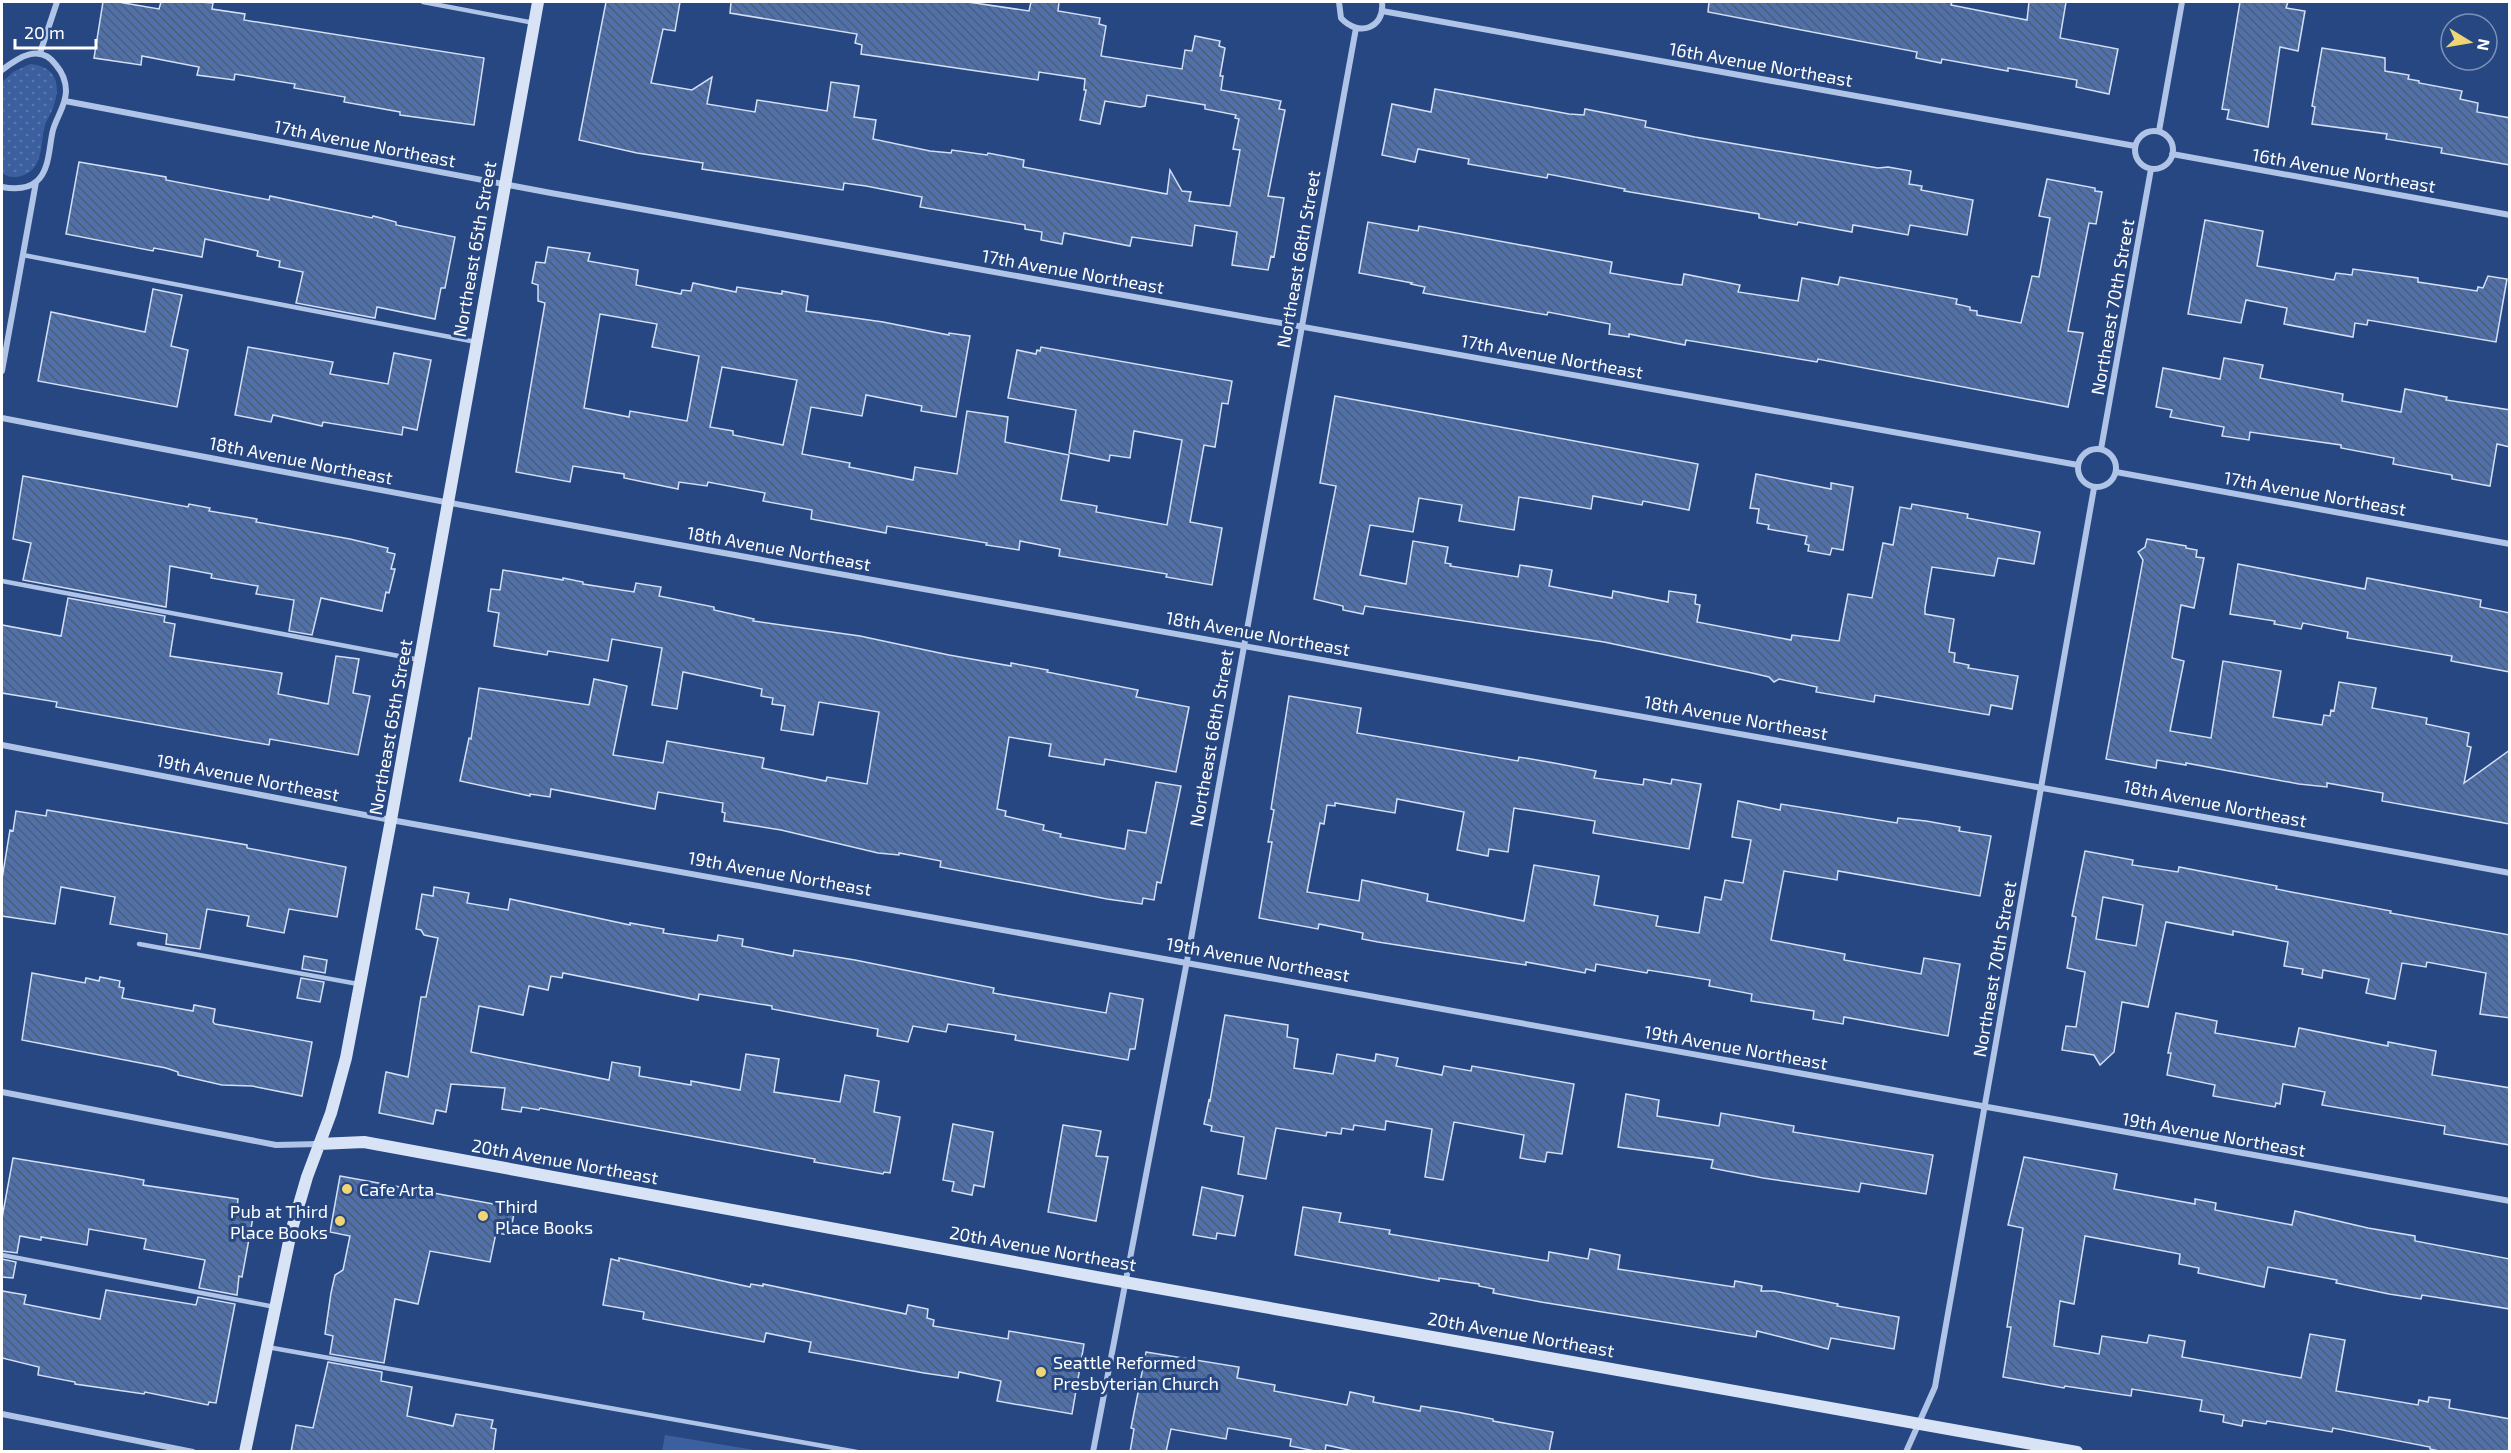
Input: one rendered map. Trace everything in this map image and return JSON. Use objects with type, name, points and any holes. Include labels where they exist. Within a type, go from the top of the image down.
[{"type":"street","points":[[40,53],[57,2]]},
{"type":"street","name":"Northeast 65th Street","points":[[245,1452],[291,1233],[331,1113],[346,1058],[392,819],[538,2]]},
{"type":"street","points":[[1330,2],[1338,2],[1341,18],[1356,28],[1367,28],[1374,24],[1382,11],[1382,2]]},
{"type":"street","points":[[2158,131],[2182,2]]},
{"type":"street","name":"16th Avenue Northeast","points":[[1382,11],[2135,146]]},
{"type":"street","name":"Northeast 68th Street","points":[[1093,1452],[1187,961],[1356,28]]},
{"type":"street","points":[[2,70],[20,57],[40,53],[48,56],[60,71],[66,91],[65,101],[54,127],[44,171],[36,182],[2,371]]},
{"type":"street","name":"17th Avenue Northeast","points":[[65,101],[504,184],[2078,465]]},
{"type":"street","points":[[2158,131],[2170,139],[2173,146],[2172,154],[2162,168],[2151,169],[2142,166],[2138,161],[2135,146],[2143,134],[2158,131]]},
{"type":"street","name":"16th Avenue Northeast","points":[[2172,154],[2510,215]]},
{"type":"street","name":"Northeast 70th Street","points":[[2101,449],[2151,169]]},
{"type":"street","points":[[2,187],[23,188],[36,182]]},
{"type":"street","name":"18th Avenue Northeast","points":[[2,418],[448,503],[1243,646],[2042,786],[2510,873]]},
{"type":"street","points":[[2101,449],[2113,457],[2116,472],[2111,482],[2094,488],[2081,480],[2078,465],[2085,452],[2101,449]]},
{"type":"street","name":"17th Avenue Northeast","points":[[2116,472],[2510,544]]},
{"type":"street","name":"Northeast 70th Street","points":[[1906,1452],[1935,1387],[2094,488]]},
{"type":"street","name":"19th Avenue Northeast","points":[[2,745],[392,819],[1187,961],[1984,1108],[2510,1201]]},
{"type":"street","name":"20th Avenue Northeast","points":[[2,1092],[276,1145],[364,1142],[1126,1282],[2077,1452]]},
{"type":"street","points":[[2,1414],[193,1452]]},
{"type":"lane","points":[[423,2],[534,23]]},
{"type":"lane","points":[[22,255],[476,342]]},
{"type":"lane","points":[[2,581],[420,660]]},
{"type":"lane","points":[[140,944],[360,984]]},
{"type":"lane","points":[[2,1255],[275,1307]]},
{"type":"lane","points":[[267,1347],[857,1452]]},
{"type":"shaded area","points":[[30,64],[46,68],[55,78],[56,100],[45,125],[40,154],[35,166],[24,175],[10,177],[2,173],[2,82],[13,72]]},
{"type":"shaded area","points":[[665,1435],[760,1451],[662,1451]]},
{"type":"building","points":[[103,2],[118,2],[159,9],[161,2],[213,3],[212,9],[245,14],[244,20],[484,58],[474,125],[400,115],[400,112],[344,102],[345,97],[294,88],[295,84],[235,74],[234,80],[197,75],[199,67],[142,56],[141,65],[94,58]]},
{"type":"building","points":[[606,2],[680,2],[675,31],[663,29],[651,83],[692,90],[712,77],[707,104],[755,112],[757,100],[827,111],[831,82],[859,86],[854,117],[876,120],[873,139],[930,151],[951,153],[952,150],[987,155],[988,153],[1024,160],[1023,167],[1167,194],[1170,170],[1182,191],[1191,192],[1189,201],[1230,206],[1240,150],[1233,149],[1239,119],[1235,118],[1236,115],[1205,109],[1205,105],[1147,95],[1145,106],[1140,107],[1105,101],[1100,124],[1080,120],[1086,90],[1084,90],[1085,79],[1039,72],[1038,80],[861,54],[862,45],[855,43],[857,34],[730,13],[731,2],[968,2],[1029,11],[1031,2],[1059,2],[1058,11],[1100,18],[1099,24],[1106,26],[1101,56],[1182,69],[1185,50],[1192,51],[1195,36],[1220,41],[1219,46],[1225,48],[1220,76],[1223,76],[1221,90],[1281,101],[1279,109],[1285,110],[1268,196],[1284,198],[1274,257],[1271,256],[1268,270],[1232,265],[1237,232],[1195,225],[1192,246],[1132,237],[1130,246],[1064,233],[1062,244],[1041,240],[1042,232],[1025,229],[1025,225],[920,207],[922,197],[844,183],[843,190],[702,169],[703,163],[637,153],[579,140]]},
{"type":"building","points":[[1709,2],[1952,2],[1951,5],[2027,20],[2029,2],[2066,2],[2060,38],[2118,49],[2109,94],[2076,87],[2077,80],[1942,59],[1941,63],[1916,58],[1917,52],[1708,12]]},
{"type":"building","points":[[2240,2],[2288,2],[2286,8],[2305,11],[2298,51],[2280,47],[2268,127],[2227,119],[2229,110],[2222,109]]},
{"type":"building","points":[[2322,48],[2385,58],[2385,71],[2409,75],[2408,79],[2419,81],[2419,83],[2462,91],[2460,99],[2478,103],[2477,112],[2510,118],[2510,165],[2441,153],[2442,148],[2386,139],[2387,134],[2312,124],[2315,107],[2312,106]]},
{"type":"building","points":[[1435,89],[1569,114],[1584,115],[1585,109],[1646,121],[1645,127],[1695,137],[1878,168],[1888,167],[1911,171],[1909,184],[1922,186],[1921,190],[1973,200],[1967,235],[1910,225],[1908,235],[1853,225],[1852,232],[1798,222],[1797,225],[1759,218],[1759,214],[1624,191],[1625,189],[1548,174],[1547,178],[1468,164],[1469,159],[1418,149],[1415,162],[1382,155],[1392,104],[1431,112]]},
{"type":"building","points":[[79,162],[166,177],[166,180],[269,200],[270,196],[372,218],[373,216],[396,222],[396,225],[455,237],[445,288],[441,288],[435,319],[377,307],[375,318],[296,303],[303,272],[279,267],[280,261],[257,256],[258,251],[205,239],[202,257],[154,248],[153,251],[66,234]]},
{"type":"building","points":[[2047,179],[2095,188],[2095,191],[2102,192],[2096,224],[2089,223],[2068,331],[2083,333],[2068,407],[1818,359],[1817,362],[1686,340],[1685,345],[1629,334],[1629,337],[1609,334],[1610,324],[1423,293],[1425,287],[1359,273],[1368,222],[1418,231],[1419,226],[1612,262],[1610,273],[1682,285],[1684,274],[1740,285],[1738,292],[1798,301],[1802,278],[1838,285],[1840,277],[1957,299],[1956,304],[1970,307],[1970,310],[1977,311],[1977,315],[2021,323],[2032,276],[2039,277],[2050,218],[2039,216]]},
{"type":"building","points":[[2205,220],[2263,231],[2257,266],[2334,280],[2336,273],[2352,275],[2353,269],[2418,278],[2418,282],[2477,291],[2478,287],[2483,288],[2488,276],[2507,279],[2496,342],[2368,320],[2367,325],[2355,323],[2353,337],[2284,324],[2287,308],[2246,300],[2241,323],[2188,314]]},
{"type":"building","points":[[548,247],[590,253],[588,261],[638,270],[636,285],[681,294],[682,290],[691,291],[693,283],[736,292],[737,287],[782,294],[782,291],[808,296],[806,311],[883,322],[949,335],[949,333],[970,336],[956,417],[921,411],[922,406],[866,395],[862,416],[811,407],[802,454],[850,463],[849,467],[913,480],[915,467],[957,474],[967,411],[1008,417],[1005,442],[1069,455],[1061,500],[1097,506],[1096,512],[1167,525],[1182,440],[1134,431],[1130,458],[1110,455],[1109,461],[1069,453],[1076,410],[1008,398],[1017,350],[1036,354],[1041,347],[1232,381],[1228,404],[1222,403],[1215,447],[1204,445],[1190,522],[1222,528],[1212,585],[1166,577],[1167,574],[1059,556],[1060,549],[1020,541],[1019,550],[887,526],[886,533],[811,519],[812,510],[763,501],[765,493],[708,482],[707,486],[679,482],[678,489],[624,478],[624,474],[573,466],[570,482],[516,472],[545,303],[538,301],[538,285],[532,283],[536,262],[545,263]],"holes":[[[600,314],[657,324],[652,347],[699,356],[687,421],[630,411],[629,417],[584,408]],[[722,367],[797,380],[783,445],[733,435],[733,431],[710,427]]]},
{"type":"building","points":[[153,289],[182,295],[171,346],[188,350],[177,407],[38,381],[51,312],[145,332]]},
{"type":"building","points":[[248,347],[333,362],[330,374],[388,384],[394,353],[431,360],[417,430],[403,427],[402,435],[323,422],[322,426],[273,415],[271,422],[235,415]]},
{"type":"building","points":[[2224,358],[2263,365],[2260,378],[2343,394],[2342,401],[2401,412],[2405,389],[2447,397],[2446,400],[2510,410],[2510,447],[2497,444],[2490,486],[2452,479],[2452,475],[2393,464],[2394,458],[2341,448],[2341,445],[2250,432],[2249,440],[2222,436],[2224,427],[2170,417],[2172,410],[2156,407],[2163,368],[2220,379]]},
{"type":"building","points":[[1335,396],[1698,464],[1689,510],[1643,501],[1642,505],[1593,496],[1591,509],[1519,497],[1514,530],[1459,521],[1462,505],[1419,498],[1413,532],[1370,525],[1360,575],[1406,584],[1413,541],[1448,547],[1445,563],[1451,564],[1450,566],[1518,577],[1520,565],[1552,570],[1549,586],[1612,598],[1613,591],[1668,602],[1669,591],[1696,595],[1695,604],[1700,605],[1697,622],[1791,640],[1792,635],[1839,641],[1848,594],[1872,598],[1883,543],[1893,545],[1900,507],[1911,509],[1912,504],[1968,514],[1967,518],[2040,532],[2034,564],[1998,558],[1994,576],[1932,567],[1925,608],[1925,614],[1954,619],[1949,652],[1955,653],[1954,662],[1969,665],[1968,668],[2018,676],[2012,709],[1991,705],[1989,715],[1875,695],[1874,702],[1816,692],[1817,687],[1779,679],[1774,682],[1769,677],[1604,642],[1365,606],[1363,614],[1343,610],[1343,606],[1314,599],[1336,486],[1320,483]]},
{"type":"building","points":[[1756,474],[1831,489],[1831,483],[1853,487],[1843,550],[1832,548],[1830,555],[1808,551],[1809,545],[1805,544],[1807,536],[1768,529],[1769,525],[1757,523],[1759,509],[1750,508]]},
{"type":"building","points":[[23,476],[188,507],[189,504],[210,508],[209,511],[257,519],[256,522],[388,548],[387,552],[395,554],[391,569],[395,569],[389,593],[386,592],[382,611],[321,598],[312,635],[289,631],[294,600],[256,594],[258,586],[211,578],[212,574],[170,566],[166,607],[23,580],[31,543],[13,539]]},
{"type":"building","points":[[2147,539],[2186,546],[2186,548],[2197,550],[2196,557],[2204,558],[2194,608],[2181,605],[2172,658],[2184,661],[2170,731],[2211,738],[2223,661],[2281,671],[2273,717],[2322,725],[2324,715],[2330,716],[2331,710],[2334,711],[2339,682],[2376,688],[2372,708],[2427,718],[2426,724],[2469,733],[2467,746],[2471,747],[2464,783],[2510,750],[2510,824],[2382,801],[2383,793],[2327,783],[2327,787],[2299,784],[2186,763],[2186,765],[2157,760],[2156,768],[2106,759],[2143,560],[2138,552],[2145,547]]},
{"type":"building","points":[[2238,564],[2365,589],[2367,578],[2481,600],[2480,607],[2510,613],[2510,672],[2451,661],[2452,656],[2347,638],[2348,632],[2303,623],[2301,629],[2274,624],[2275,621],[2230,614]]},
{"type":"building","points":[[503,570],[563,580],[563,578],[583,582],[583,584],[634,592],[636,583],[661,587],[659,596],[714,607],[714,610],[754,619],[753,621],[860,636],[949,655],[1048,670],[1047,672],[1138,690],[1136,697],[1189,707],[1176,772],[1105,759],[1104,765],[1049,756],[1051,744],[1009,737],[997,809],[1006,811],[1005,816],[1044,825],[1043,830],[1061,834],[1060,837],[1125,849],[1128,830],[1146,833],[1156,782],[1181,786],[1161,883],[1157,882],[1154,900],[1143,898],[1142,904],[1107,899],[940,867],[941,861],[899,853],[899,855],[878,853],[781,830],[724,821],[723,803],[658,792],[655,809],[551,789],[550,797],[530,794],[530,796],[460,781],[469,738],[471,739],[479,688],[589,705],[594,679],[627,686],[613,755],[663,763],[667,741],[764,758],[762,768],[826,781],[827,777],[867,784],[879,712],[819,702],[813,735],[781,730],[785,706],[772,704],[773,698],[761,696],[762,689],[683,672],[677,709],[652,705],[662,648],[612,639],[608,661],[548,651],[547,655],[494,646],[499,613],[488,611],[491,589],[500,590]]},
{"type":"building","points":[[68,598],[165,616],[164,622],[175,624],[170,656],[282,673],[278,694],[328,704],[336,656],[359,659],[353,693],[370,696],[358,755],[270,739],[269,745],[56,707],[57,702],[2,693],[2,625],[61,636]]},
{"type":"building","points":[[1289,696],[1361,708],[1357,733],[1518,761],[1519,757],[1596,771],[1594,778],[1643,785],[1644,779],[1671,784],[1672,779],[1701,784],[1689,849],[1593,833],[1595,821],[1514,808],[1508,852],[1489,849],[1488,856],[1457,850],[1464,812],[1397,799],[1395,813],[1335,803],[1335,806],[1327,805],[1324,824],[1320,823],[1307,892],[1359,901],[1362,880],[1428,894],[1427,901],[1524,921],[1534,865],[1599,876],[1594,905],[1658,916],[1656,926],[1699,933],[1705,897],[1721,900],[1725,880],[1743,883],[1751,840],[1732,837],[1738,801],[1780,810],[1781,804],[1897,823],[1898,818],[1926,821],[1960,827],[1959,831],[1991,836],[1980,896],[1838,871],[1837,880],[1784,871],[1771,940],[1845,954],[1844,960],[1921,974],[1924,958],[1960,964],[1948,1036],[1844,1017],[1843,1024],[1813,1019],[1814,1011],[1751,1001],[1752,994],[1709,986],[1710,980],[1648,970],[1647,973],[1596,964],[1595,971],[1586,969],[1585,973],[1526,962],[1526,965],[1362,939],[1363,933],[1319,924],[1318,929],[1259,918],[1272,842],[1268,842],[1274,810],[1271,809]]},
{"type":"building","points":[[47,810],[247,845],[247,848],[346,867],[337,917],[289,909],[284,933],[247,926],[249,916],[207,909],[200,949],[166,944],[167,934],[110,924],[115,897],[61,887],[55,924],[2,916],[2,879],[10,830],[13,831],[16,811],[46,816]]},
{"type":"building","points":[[2085,851],[2133,860],[2132,865],[2178,872],[2179,867],[2277,886],[2276,889],[2391,911],[2390,913],[2510,935],[2510,1018],[2480,1014],[2486,973],[2427,962],[2426,967],[2402,963],[2395,999],[2366,993],[2369,979],[2323,970],[2322,978],[2302,974],[2303,969],[2284,966],[2288,942],[2233,931],[2233,935],[2166,922],[2148,1007],[2122,1002],[2114,1052],[2100,1065],[2094,1055],[2062,1050],[2066,1026],[2076,1027],[2085,972],[2067,968],[2076,917],[2072,916]],"holes":[[[2103,897],[2143,905],[2136,946],[2096,939]]]},
{"type":"building","points":[[434,887],[469,893],[467,903],[508,910],[510,899],[630,925],[630,923],[664,929],[663,933],[717,941],[718,935],[743,939],[742,946],[793,956],[794,950],[855,960],[994,988],[993,993],[1106,1013],[1110,993],[1143,999],[1135,1049],[1130,1049],[1128,1060],[1015,1040],[1016,1035],[948,1024],[946,1032],[913,1026],[908,1042],[877,1036],[878,1029],[772,1009],[772,1006],[699,994],[698,1000],[563,973],[562,978],[551,976],[548,990],[529,986],[523,1015],[479,1006],[471,1052],[609,1080],[612,1062],[640,1067],[639,1076],[691,1085],[691,1081],[740,1090],[746,1054],[779,1059],[774,1092],[840,1102],[845,1075],[879,1081],[874,1112],[900,1117],[890,1173],[884,1172],[883,1174],[814,1162],[815,1159],[540,1108],[539,1110],[522,1107],[521,1112],[502,1109],[505,1088],[451,1084],[446,1112],[436,1110],[433,1124],[379,1113],[386,1072],[408,1077],[421,997],[426,997],[438,938],[424,935],[421,930],[416,929],[422,894],[433,896]]},
{"type":"building","points":[[304,956],[327,960],[325,973],[302,969]]},
{"type":"building","points":[[32,973],[85,983],[86,978],[99,981],[100,977],[120,981],[119,987],[124,988],[122,998],[193,1011],[194,1005],[215,1009],[213,1022],[215,1024],[312,1042],[302,1096],[252,1086],[222,1085],[178,1075],[178,1072],[166,1068],[22,1040]]},
{"type":"building","points":[[301,978],[324,982],[320,1002],[297,998]]},
{"type":"building","points":[[2176,1013],[2217,1021],[2215,1033],[2295,1047],[2299,1028],[2388,1046],[2388,1042],[2436,1051],[2432,1075],[2510,1088],[2510,1145],[2444,1134],[2445,1126],[2322,1105],[2325,1092],[2283,1084],[2280,1104],[2276,1103],[2275,1107],[2213,1096],[2215,1085],[2167,1075],[2171,1053],[2168,1053]]},
{"type":"building","points":[[1225,1015],[1288,1025],[1287,1037],[1298,1039],[1294,1068],[1333,1074],[1337,1054],[1375,1061],[1376,1054],[1398,1058],[1396,1066],[1442,1075],[1444,1066],[1471,1071],[1472,1066],[1574,1084],[1562,1154],[1547,1152],[1545,1162],[1520,1158],[1524,1135],[1454,1122],[1443,1180],[1425,1177],[1432,1129],[1386,1121],[1385,1130],[1354,1125],[1353,1130],[1342,1128],[1341,1134],[1327,1132],[1326,1136],[1276,1128],[1266,1179],[1238,1174],[1244,1137],[1211,1131],[1212,1126],[1204,1124]]},
{"type":"building","points":[[1626,1094],[1659,1100],[1657,1116],[1719,1126],[1721,1113],[1794,1126],[1793,1132],[1933,1155],[1926,1194],[1861,1183],[1859,1192],[1763,1178],[1711,1168],[1713,1160],[1618,1147]]},
{"type":"building","points":[[953,1124],[993,1132],[984,1187],[974,1185],[972,1195],[952,1191],[954,1182],[943,1180]]},
{"type":"building","points":[[1063,1125],[1101,1131],[1096,1156],[1108,1157],[1096,1221],[1048,1212]]},
{"type":"building","points":[[2024,1157],[2117,1174],[2114,1189],[2195,1204],[2195,1199],[2216,1203],[2215,1210],[2292,1225],[2295,1211],[2415,1236],[2415,1241],[2510,1259],[2510,1309],[2422,1295],[2421,1299],[2389,1294],[2336,1283],[2337,1280],[2268,1267],[2264,1287],[2198,1273],[2199,1268],[2179,1264],[2180,1254],[2085,1236],[2074,1304],[2060,1301],[2054,1346],[2099,1354],[2102,1336],[2147,1343],[2149,1335],[2185,1341],[2182,1357],[2301,1378],[2310,1334],[2345,1340],[2336,1391],[2418,1405],[2419,1400],[2428,1402],[2429,1397],[2450,1400],[2449,1408],[2510,1419],[2510,1452],[2443,1452],[2430,1449],[2430,1447],[2333,1428],[2332,1432],[2267,1421],[2266,1424],[2243,1420],[2242,1426],[2223,1422],[2224,1415],[2200,1411],[2202,1400],[2132,1389],[2131,1396],[2065,1386],[2064,1388],[2003,1377],[2011,1327],[2007,1327],[2023,1228],[2008,1225]]},
{"type":"building","points":[[13,1158],[144,1180],[143,1185],[238,1199],[237,1209],[254,1212],[242,1277],[239,1276],[237,1295],[199,1288],[205,1260],[144,1249],[146,1239],[89,1229],[87,1245],[41,1237],[41,1240],[20,1236],[17,1253],[2,1251],[2,1218]]},
{"type":"building","points":[[340,1176],[515,1208],[510,1235],[496,1233],[490,1262],[430,1251],[418,1304],[395,1299],[384,1363],[330,1354],[333,1336],[325,1334],[335,1275],[343,1270],[350,1236],[330,1232]]},
{"type":"building","points":[[1202,1187],[1243,1196],[1235,1236],[1217,1233],[1216,1239],[1193,1235]]},
{"type":"building","points":[[1303,1207],[1341,1213],[1339,1222],[1390,1230],[1389,1234],[1548,1261],[1549,1252],[1588,1259],[1590,1249],[1620,1255],[1618,1269],[1734,1287],[1735,1281],[1762,1286],[1761,1291],[1774,1291],[1838,1304],[1837,1306],[1899,1317],[1894,1349],[1831,1338],[1828,1349],[1757,1331],[1756,1337],[1541,1302],[1493,1293],[1494,1289],[1479,1286],[1479,1284],[1439,1278],[1439,1281],[1295,1255]]},
{"type":"building","points":[[619,1258],[750,1287],[751,1284],[763,1286],[763,1284],[906,1314],[908,1305],[928,1309],[927,1318],[934,1320],[933,1326],[1008,1339],[1009,1331],[1084,1344],[1072,1414],[997,1401],[1001,1381],[959,1372],[958,1378],[924,1373],[809,1352],[811,1342],[766,1333],[764,1342],[643,1319],[644,1312],[603,1305],[611,1259],[619,1261]]},
{"type":"building","points":[[2,1259],[16,1262],[13,1278],[2,1277]]},
{"type":"building","points":[[106,1290],[196,1305],[198,1297],[235,1304],[216,1403],[209,1402],[208,1405],[145,1392],[144,1394],[75,1384],[75,1382],[38,1375],[39,1367],[2,1358],[2,1291],[26,1295],[24,1304],[100,1319]]},
{"type":"building","points":[[1146,1352],[1239,1367],[1237,1378],[1275,1385],[1274,1391],[1347,1405],[1350,1392],[1374,1397],[1373,1402],[1420,1411],[1421,1406],[1457,1412],[1553,1432],[1549,1452],[1358,1452],[1326,1445],[1325,1452],[1320,1452],[1290,1446],[1291,1439],[1228,1428],[1226,1439],[1171,1429],[1166,1452],[1130,1452],[1134,1429],[1131,1428]]},
{"type":"building","points":[[328,1362],[382,1372],[381,1381],[412,1387],[407,1416],[453,1426],[456,1414],[493,1420],[491,1428],[496,1429],[493,1452],[291,1452],[296,1425],[313,1428]]},
{"type":"place","name":"Cafe Arta","points":[[347,1189]]},
{"type":"place","name":"Third Place Books","points":[[483,1216]]},
{"type":"place","name":"Pub at Third Place Books","points":[[340,1221]]},
{"type":"place","name":"Seattle Reformed Presbyterian Church","points":[[1041,1372]]}]
